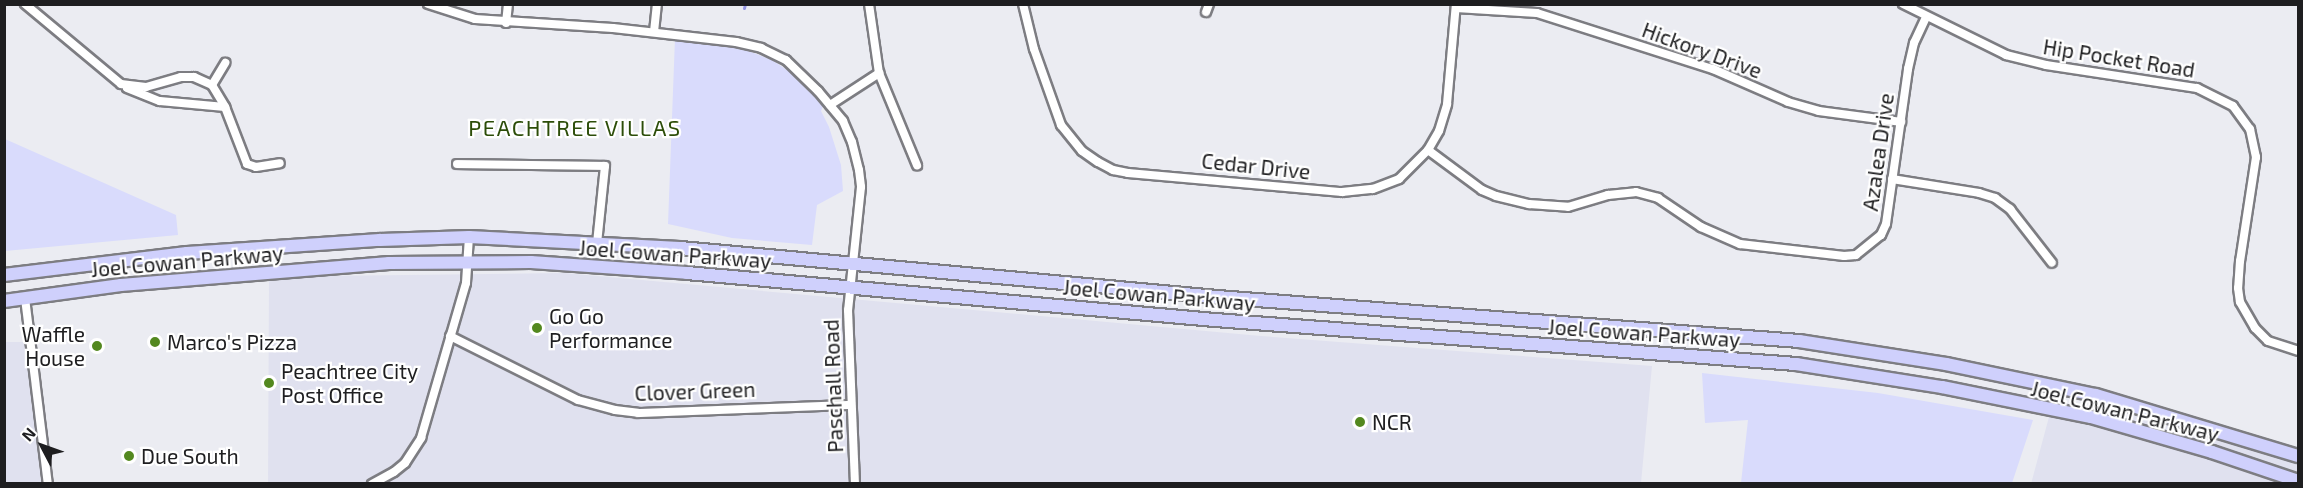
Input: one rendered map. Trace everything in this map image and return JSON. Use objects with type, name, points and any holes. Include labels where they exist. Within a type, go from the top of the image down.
[{"type":"main road","name":"Joel Cowan Parkway","points":[[4,276],[187,253],[283,245],[469,237],[597,243],[1217,297],[1798,341],[1946,364],[2096,395],[2298,456]]},
{"type":"main road","name":"Joel Cowan Parkway","points":[[4,301],[189,278],[389,263],[531,262],[1226,321],[1796,364],[1942,387],[2091,417],[2212,452],[2298,481]]},
{"type":"street","points":[[25,4],[130,90],[160,101],[225,107]]},
{"type":"street","name":"Paschall Road","points":[[428,4],[468,18],[506,23],[654,32],[736,42],[761,48],[786,60],[830,105],[843,121],[852,142],[861,187],[848,310],[850,405],[855,483]]},
{"type":"street","points":[[506,23],[508,4]]},
{"type":"street","points":[[654,32],[657,4]]},
{"type":"street","points":[[869,4],[879,73],[917,165]]},
{"type":"street","name":"Cedar Drive","points":[[1023,4],[1034,49],[1061,124],[1082,151],[1113,170],[1292,188],[1357,192],[1386,186],[1399,179],[1428,150],[1439,131],[1447,104],[1456,6]]},
{"type":"street","name":"Hip Pocket Road","points":[[1903,4],[2007,55],[2046,65],[2197,88],[2233,106],[2250,129],[2256,157],[2240,261],[2238,288],[2240,302],[2255,328],[2268,341],[2298,351]]},
{"type":"street","name":"Hickory Drive","points":[[1456,6],[1537,14],[1713,69],[1788,102],[1819,111],[1901,122]]},
{"type":"street","name":"Azalea Drive","points":[[1428,150],[1462,176],[1497,196],[1529,204],[1568,207],[1626,191],[1647,194],[1668,204],[1712,234],[1740,244],[1844,256],[1856,255],[1881,235],[1886,224],[1914,43],[1926,17]]},
{"type":"street","points":[[212,85],[225,63]]},
{"type":"street","points":[[830,105],[879,73]]},
{"type":"street","points":[[121,84],[146,87],[194,77],[212,85],[225,107],[247,164],[256,168],[280,163]]},
{"type":"street","points":[[457,164],[605,166],[597,243]]},
{"type":"street","points":[[1892,179],[1979,193],[1995,198],[2016,215],[2052,263]]},
{"type":"street","points":[[372,483],[394,472],[418,444],[467,277],[469,237]]},
{"type":"street","points":[[25,298],[48,483]]},
{"type":"street","name":"Clover Green","points":[[450,336],[578,400],[615,410],[638,413],[850,405]]},
{"type":"shaded area","points":[[675,38],[741,48],[772,60],[799,78],[823,106],[821,111],[829,127],[841,165],[843,191],[817,205],[812,245],[732,238],[668,224]]},
{"type":"shaded area","points":[[5,139],[176,215],[178,235],[5,251]]},
{"type":"shaded area","points":[[564,273],[1261,336],[1652,366],[1641,483],[268,484],[269,280],[324,276]]},
{"type":"shaded area","points":[[4,342],[29,342],[41,483],[5,483]]},
{"type":"shaded area","points":[[1702,373],[1878,393],[2033,420],[2012,483],[1741,483],[1748,420],[1705,423]]},
{"type":"shaded area","points":[[2053,402],[2201,420],[2298,455],[2298,483],[2031,484]]},
{"type":"waterway","points":[[744,8],[745,4]]},
{"type":"place","name":"Go Go Performance","points":[[537,328]]},
{"type":"place","name":"Marco's Pizza","points":[[155,342]]},
{"type":"place","name":"Waffle House","points":[[97,346]]},
{"type":"place","name":"Peachtree City Post Office","points":[[269,383]]},
{"type":"place","name":"NCR","points":[[1360,422]]},
{"type":"place","name":"Due South","points":[[129,456]]},
{"type":"district","name":"PEACHTREE VILLAS","points":[[575,128]]}]
